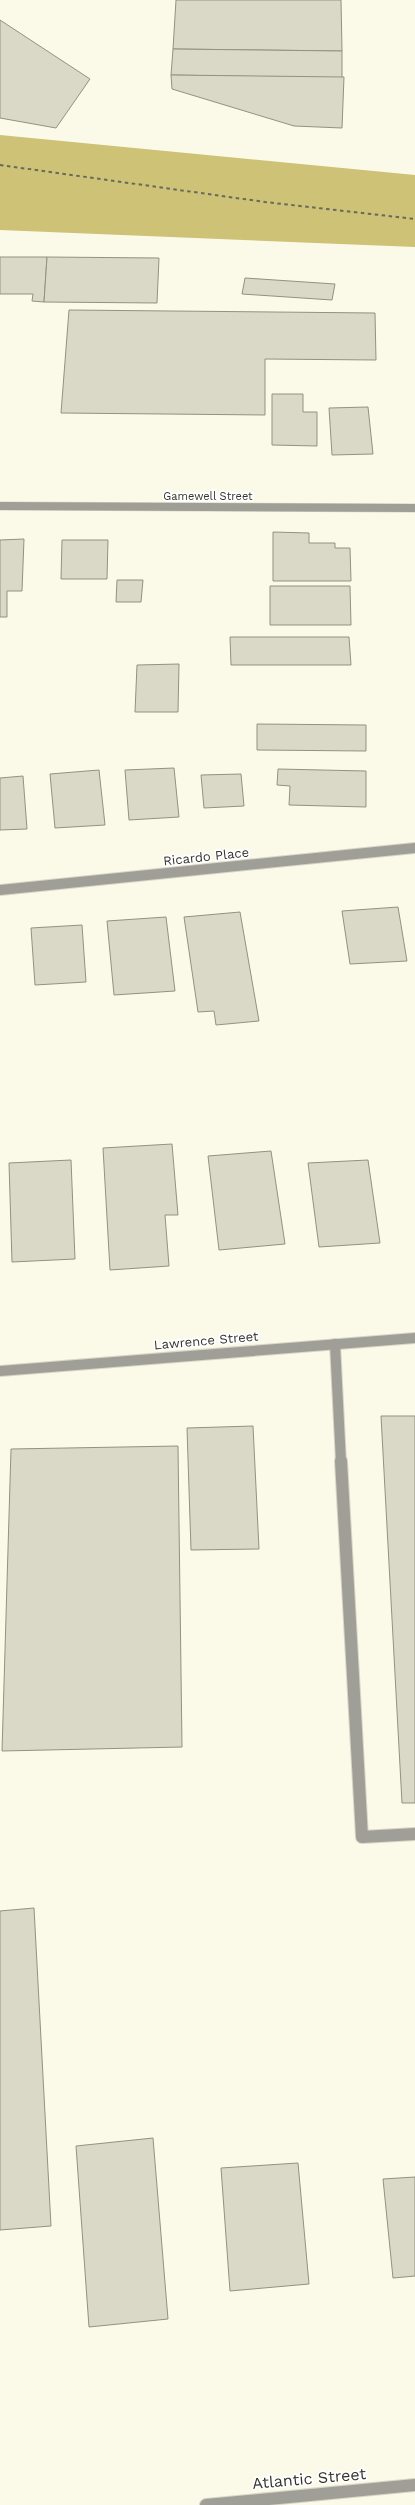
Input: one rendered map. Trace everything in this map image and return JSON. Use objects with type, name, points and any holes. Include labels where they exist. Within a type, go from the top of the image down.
[{"type":"street","name":"Gamewell Street","points":[[0,506],[415,508]]},
{"type":"street","name":"Ricardo Place","points":[[0,890],[415,848]]},
{"type":"street","name":"Lawrence Street","points":[[0,1371],[415,1338]]},
{"type":"street","points":[[335,1344],[362,1837],[415,1834]]},
{"type":"street","name":"Atlantic Street","points":[[206,2505],[262,2502],[415,2485]]},
{"type":"shaded area","points":[[0,135],[415,175],[415,247],[0,230]]},
{"type":"building","points":[[176,0],[341,0],[342,51],[173,49]]},
{"type":"building","points":[[0,20],[90,79],[56,128],[0,118]]},
{"type":"building","points":[[173,49],[342,51],[342,78],[171,75]]},
{"type":"building","points":[[171,75],[344,77],[342,128],[294,126],[172,89]]},
{"type":"building","points":[[0,257],[47,257],[44,302],[32,301],[33,294],[0,294]]},
{"type":"building","points":[[47,257],[159,258],[157,303],[44,302]]},
{"type":"building","points":[[245,278],[335,284],[332,300],[242,294]]},
{"type":"building","points":[[69,310],[375,313],[376,360],[265,359],[265,415],[61,413]]},
{"type":"building","points":[[272,394],[303,394],[303,412],[317,412],[317,446],[272,445]]},
{"type":"building","points":[[368,407],[373,454],[332,455],[329,408]]},
{"type":"building","points":[[273,532],[309,533],[309,543],[335,543],[335,548],[350,548],[351,581],[273,581]]},
{"type":"building","points":[[24,539],[22,591],[7,591],[7,617],[0,617],[0,540]]},
{"type":"building","points":[[62,540],[108,540],[107,579],[61,579]]},
{"type":"building","points":[[117,580],[143,580],[141,602],[116,602]]},
{"type":"building","points":[[270,586],[350,586],[351,625],[270,625]]},
{"type":"building","points":[[230,637],[349,637],[351,665],[231,665]]},
{"type":"building","points":[[179,664],[178,712],[135,712],[137,665]]},
{"type":"building","points":[[257,724],[366,725],[366,751],[257,750]]},
{"type":"building","points":[[174,768],[179,817],[129,820],[125,770]]},
{"type":"building","points":[[278,769],[366,771],[366,807],[289,805],[290,786],[277,785]]},
{"type":"building","points":[[99,770],[105,825],[55,828],[50,774]]},
{"type":"building","points":[[241,774],[244,806],[204,808],[201,775]]},
{"type":"building","points":[[23,776],[27,829],[0,830],[0,778]]},
{"type":"building","points":[[398,907],[407,961],[350,964],[342,911]]},
{"type":"building","points":[[240,912],[259,1021],[216,1025],[214,1011],[198,1012],[184,917]]},
{"type":"building","points":[[166,917],[175,991],[114,995],[107,921]]},
{"type":"building","points":[[82,925],[86,982],[35,985],[31,928]]},
{"type":"building","points":[[172,1144],[178,1215],[165,1215],[169,1266],[110,1270],[103,1148]]},
{"type":"building","points":[[271,1151],[285,1244],[219,1250],[208,1156]]},
{"type":"building","points":[[71,1160],[75,1259],[12,1262],[9,1163]]},
{"type":"building","points":[[368,1160],[380,1243],[319,1247],[308,1163]]},
{"type":"building","points":[[381,1416],[415,1416],[415,1803],[402,1803]]},
{"type":"building","points":[[253,1426],[259,1549],[191,1550],[187,1428]]},
{"type":"building","points":[[178,1446],[182,1747],[2,1751],[11,1449]]},
{"type":"building","points":[[34,1908],[51,2226],[0,2230],[0,1911]]},
{"type":"building","points":[[153,2138],[168,2319],[89,2327],[76,2146]]},
{"type":"building","points":[[298,2163],[309,2284],[230,2291],[221,2168]]},
{"type":"building","points":[[415,2177],[415,2276],[393,2278],[383,2179]]},
{"type":"railway","points":[[0,165],[265,202],[415,219]]}]
